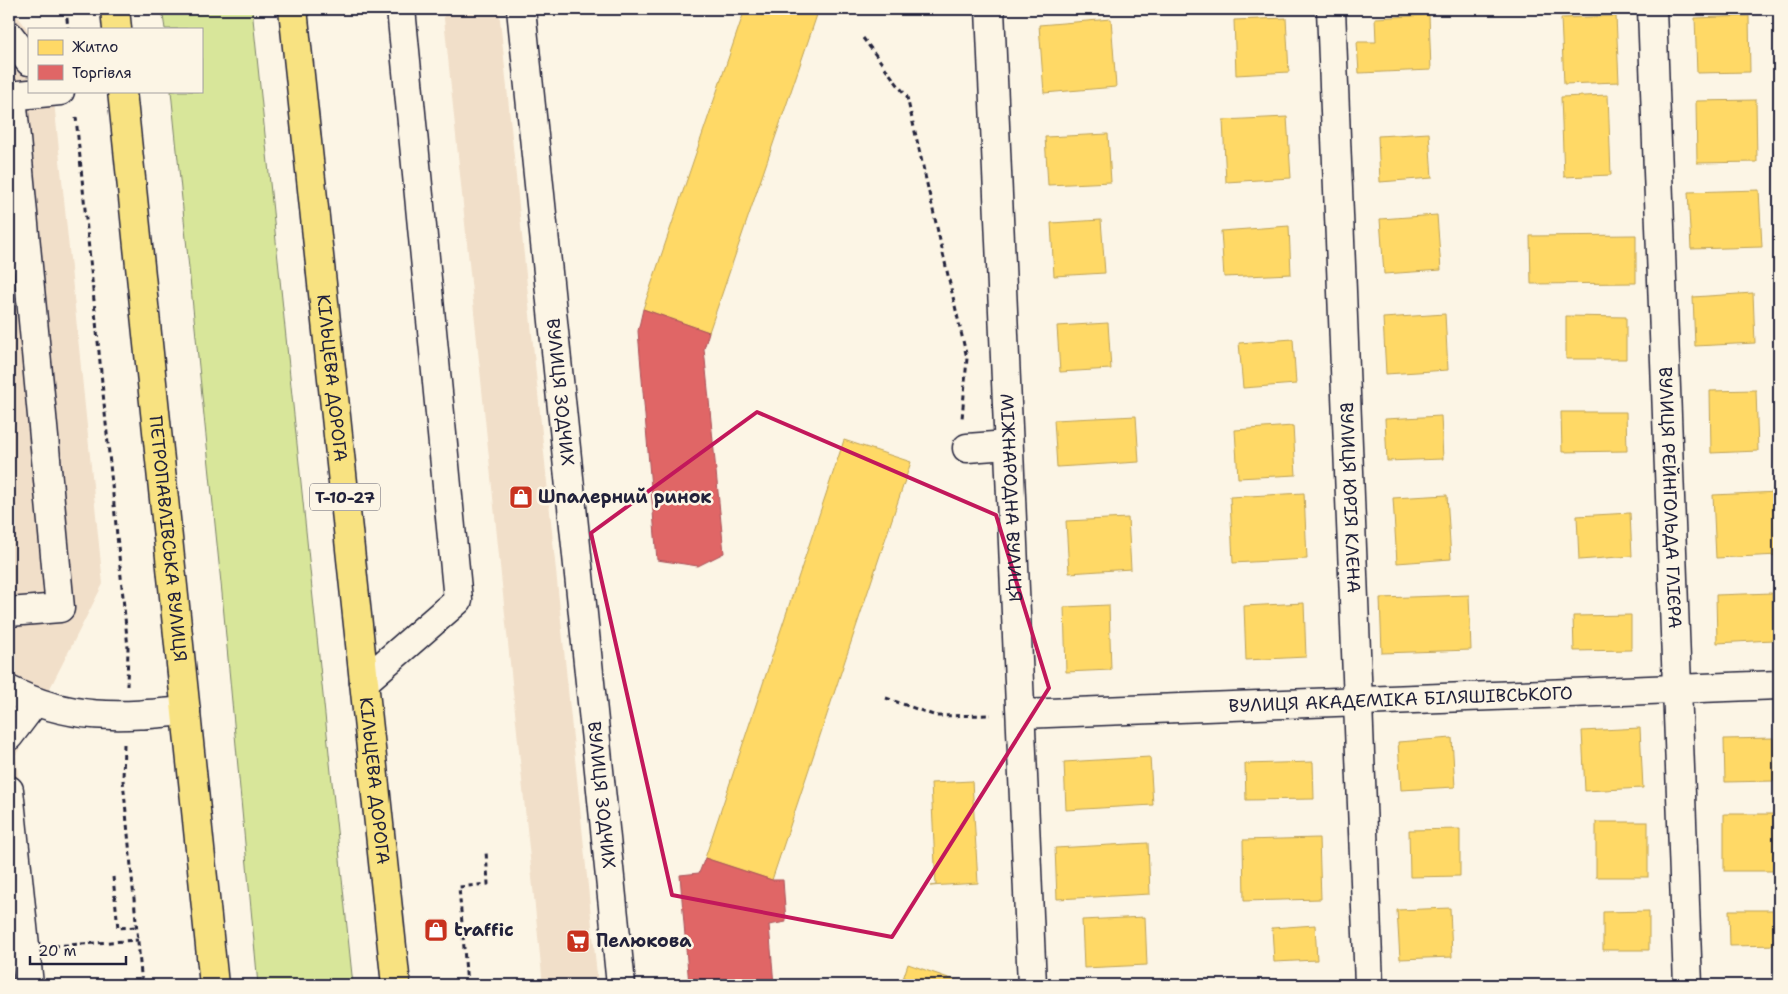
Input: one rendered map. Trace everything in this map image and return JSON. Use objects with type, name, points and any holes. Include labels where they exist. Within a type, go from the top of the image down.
[{"type":"highway","points":[[115,9],[117,28]]},
{"type":"highway","name":"КІЛЬЦЕВА ДОРОГА","points":[[293,9],[396,985]]},
{"type":"highway","name":"ПЕТРОПАВЛІВСЬКА ВУЛИЦЯ","points":[[122,92],[161,491],[214,985]]},
{"type":"street","points":[[364,682],[458,600],[401,9]]},
{"type":"street","name":"ВУЛИЦЯ ЗОДЧИХ","points":[[521,9],[621,985]]},
{"type":"street","name":"МІЖНАРОДНА ВУЛИЦЯ","points":[[990,9],[1008,445],[1022,714],[1032,985]]},
{"type":"street","name":"ВУЛИЦЯ ЮРІЯ КЛЕНА","points":[[1331,9],[1369,985]]},
{"type":"street","name":"ВУЛИЦЯ РЕЙНГОЛЬДА ГЛІЄРА","points":[[1652,9],[1688,985]]},
{"type":"street","points":[[9,34],[28,60]]},
{"type":"street","points":[[9,612],[60,608],[11,96],[60,96]]},
{"type":"street","points":[[964,436],[1008,445]]},
{"type":"street","name":"ВУЛИЦЯ АКАДЕМІКА БІЛЯШІВСЬКОГО","points":[[1022,714],[1779,685]]},
{"type":"street","points":[[9,690],[34,703],[82,714],[126,717],[186,711]]},
{"type":"street","points":[[9,736],[34,703]]},
{"type":"street","points":[[9,790],[13,881],[29,985],[22,985]]},
{"type":"path","points":[[66,9],[68,28]]},
{"type":"path","points":[[863,38],[907,97],[967,358],[964,436]]},
{"type":"path","points":[[60,96],[128,648],[123,780],[142,985]]},
{"type":"path","points":[[886,698],[936,716],[1022,714]]},
{"type":"path","points":[[467,985],[459,887],[488,884],[486,851]]},
{"type":"path","points":[[113,876],[118,928],[137,927]]},
{"type":"path","points":[[24,948],[138,940]]},
{"type":"highlighted area","points":[[757,412],[996,515],[1049,688],[892,937],[672,895],[591,533]]},
{"type":"shaded area","points":[[9,9],[12,9],[28,30],[28,92],[53,92],[103,584],[16,755],[41,985],[9,985]]},
{"type":"shaded area","name":"Шпалерний ринок","points":[[443,9],[499,9],[598,985],[543,985]]},
{"type":"green space","points":[[162,9],[252,9],[353,985],[258,985],[222,593],[171,92],[202,92],[202,28],[165,28]]},
{"type":"building: Житло","points":[[745,9],[819,9],[709,332],[643,309]]},
{"type":"building: Житло","points":[[1429,15],[1431,70],[1359,73],[1357,42],[1376,42],[1375,18]]},
{"type":"building: Житло","points":[[1616,16],[1619,82],[1564,84],[1561,18]]},
{"type":"building: Житло","points":[[1749,16],[1750,72],[1697,73],[1695,18]]},
{"type":"building: Житло","points":[[1286,18],[1289,72],[1236,75],[1234,20]]},
{"type":"building: Житло","points":[[1111,19],[1116,87],[1044,93],[1039,25]]},
{"type":"building: Житло","points":[[1608,95],[1611,175],[1564,177],[1561,97]]},
{"type":"building: Житло","points":[[1756,100],[1757,162],[1697,163],[1696,101]]},
{"type":"building: Житло","points":[[1287,117],[1291,178],[1226,182],[1223,120]]},
{"type":"building: Житло","points":[[1429,133],[1432,178],[1380,182],[1378,136]]},
{"type":"building: Житло","points":[[1108,134],[1111,182],[1048,185],[1045,137]]},
{"type":"building: Житло","points":[[1759,190],[1762,247],[1691,249],[1688,192]]},
{"type":"building: Житло","points":[[1437,215],[1441,270],[1384,274],[1380,219]]},
{"type":"building: Житло","points":[[1101,220],[1105,273],[1054,276],[1051,223]]},
{"type":"building: Житло","points":[[1289,226],[1291,274],[1224,277],[1221,231]]},
{"type":"building: Житло","points":[[1636,235],[1636,283],[1531,284],[1530,236]]},
{"type":"building: Житло","points":[[1753,293],[1755,343],[1695,346],[1693,297]]},
{"type":"building: Житло","points":[[1445,314],[1448,370],[1386,374],[1383,318]]},
{"type":"building: Житло","points":[[1566,316],[1626,317],[1626,359],[1566,359]]},
{"type":"building: Житло","points":[[1108,323],[1111,369],[1060,372],[1057,326]]},
{"type":"building: Житло","points":[[1293,339],[1296,384],[1243,388],[1239,343]]},
{"type":"building: Житло","points":[[1756,390],[1758,451],[1711,453],[1710,391]]},
{"type":"building: Житло","points":[[1561,412],[1626,412],[1627,451],[1562,452]]},
{"type":"building: Житло","points":[[1136,416],[1139,462],[1057,467],[1054,420]]},
{"type":"building: Житло","points":[[1441,416],[1443,459],[1387,461],[1385,419]]},
{"type":"building: Житло","points":[[1293,426],[1296,475],[1238,478],[1235,430]]},
{"type":"building: Житло","points":[[844,440],[911,462],[772,880],[705,858]]},
{"type":"building: Житло","points":[[1779,492],[1779,555],[1716,558],[1713,495]]},
{"type":"building: Житло","points":[[1304,493],[1307,559],[1233,563],[1230,497]]},
{"type":"building: Житло","points":[[1447,495],[1451,559],[1397,563],[1393,498]]},
{"type":"building: Житло","points":[[1630,513],[1632,556],[1579,560],[1577,516]]},
{"type":"building: Житло","points":[[1128,518],[1131,569],[1069,573],[1066,521]]},
{"type":"building: Житло","points":[[1772,593],[1773,640],[1717,643],[1716,595]]},
{"type":"building: Житло","points":[[1469,595],[1471,650],[1382,653],[1380,598]]},
{"type":"building: Житло","points":[[1304,603],[1306,657],[1246,660],[1244,606]]},
{"type":"building: Житло","points":[[1109,605],[1111,670],[1066,672],[1064,607]]},
{"type":"building: Житло","points":[[1631,615],[1631,650],[1574,651],[1573,616]]},
{"type":"building: Житло","points":[[1640,728],[1643,788],[1585,791],[1582,731]]},
{"type":"building: Житло","points":[[1452,738],[1455,787],[1401,790],[1398,742]]},
{"type":"building: Житло","points":[[1773,738],[1774,781],[1725,782],[1724,739]]},
{"type":"building: Житло","points":[[1150,757],[1153,805],[1066,810],[1064,762]]},
{"type":"building: Житло","points":[[1313,762],[1314,799],[1246,800],[1245,764]]},
{"type":"building: Житло","points":[[972,781],[978,883],[930,886],[936,885],[931,783]]},
{"type":"building: Житло","points":[[1724,814],[1774,814],[1774,871],[1724,871]]},
{"type":"building: Житло","points":[[1596,822],[1648,822],[1648,877],[1596,877]]},
{"type":"building: Житло","points":[[1460,829],[1460,876],[1410,877],[1409,830]]},
{"type":"building: Житло","points":[[1319,838],[1321,899],[1244,901],[1243,840]]},
{"type":"building: Житло","points":[[1148,843],[1150,894],[1057,899],[1055,848]]},
{"type":"building: Житло","points":[[1450,908],[1452,957],[1400,959],[1397,910]]},
{"type":"building: Житло","points":[[1729,910],[1779,910],[1779,945],[1730,946]]},
{"type":"building: Житло","points":[[1649,911],[1649,950],[1603,950],[1603,912]]},
{"type":"building: Житло","points":[[1145,917],[1147,965],[1084,968],[1082,920]]},
{"type":"building: Житло","points":[[1315,925],[1317,960],[1274,962],[1272,928]]},
{"type":"building: Житло","points":[[908,964],[963,983],[962,985],[901,985]]},
{"type":"building: Торгівля","points":[[643,309],[709,332],[704,349],[724,553],[698,566],[657,560],[638,331]]},
{"type":"building: Торгівля","points":[[705,858],[772,880],[783,880],[786,922],[769,925],[774,985],[689,985],[680,875],[699,873]]},
{"type":"place","name":"Шпалерний ринок","points":[[521,497]]},
{"type":"place","name":"traffic","points":[[436,930]]},
{"type":"place","name":"Пелюкова","points":[[578,941]]}]
